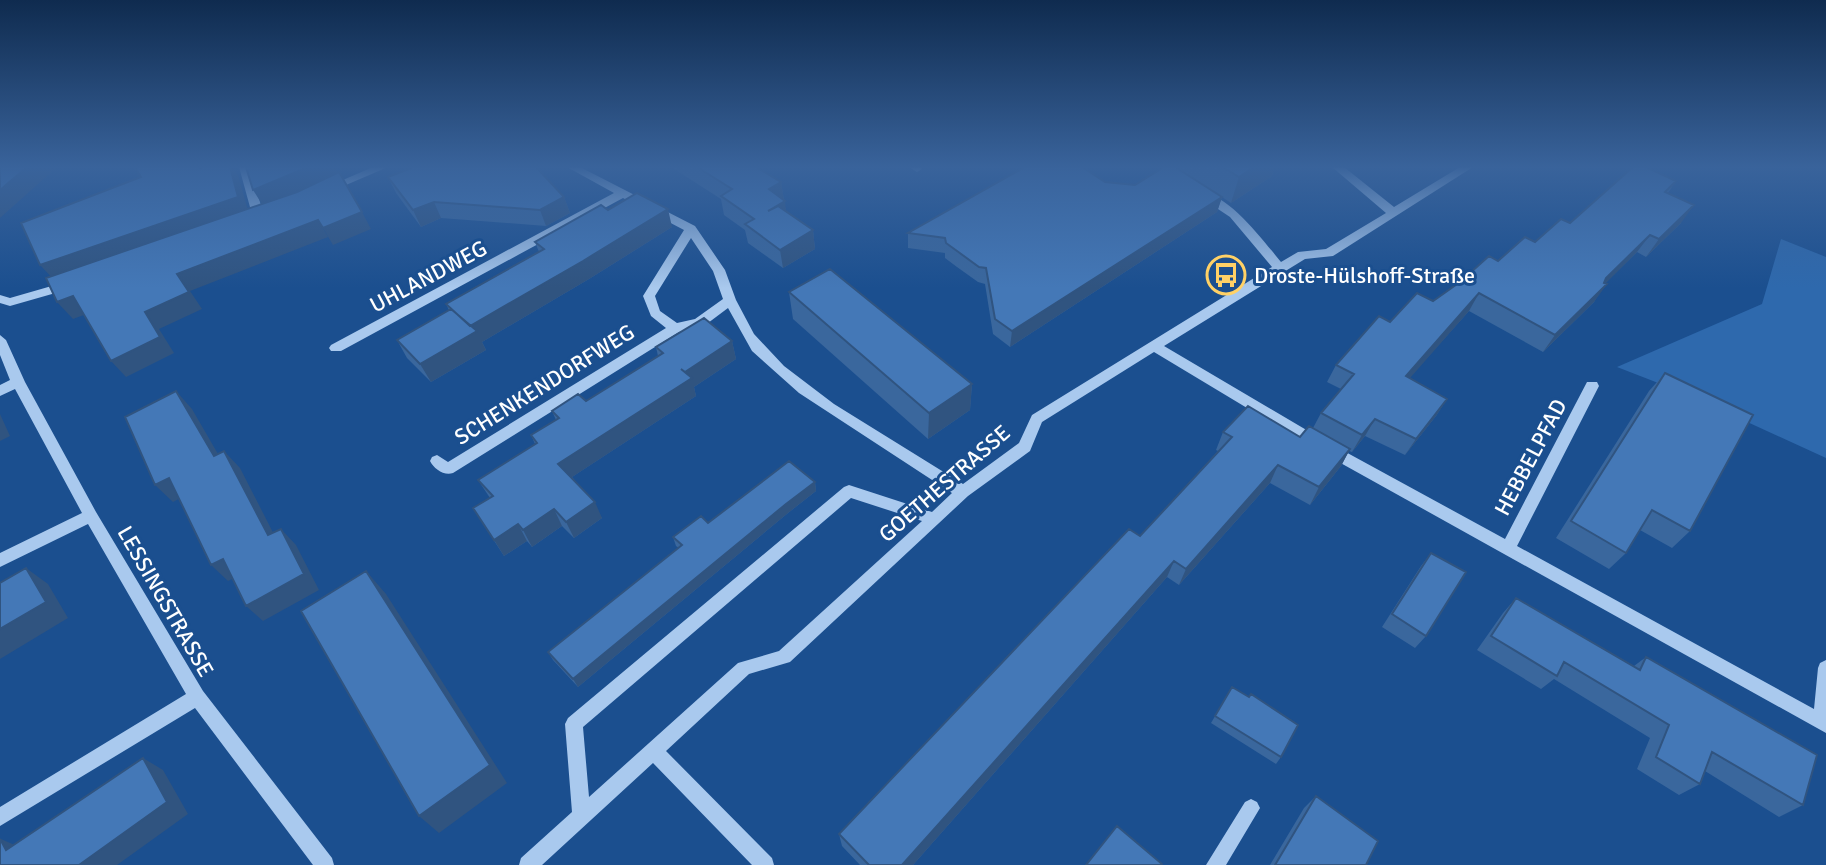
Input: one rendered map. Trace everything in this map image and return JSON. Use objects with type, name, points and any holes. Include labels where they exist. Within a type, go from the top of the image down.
[{"type":"street","points":[[256,207],[259,218]]},
{"type":"street","name":"UHLANDWEG","points":[[336,348],[596,207]]},
{"type":"street","points":[[650,207],[691,229],[719,270],[730,300],[755,347],[827,407],[913,456],[963,492]]},
{"type":"street","points":[[1223,207],[1234,214],[1279,268]]},
{"type":"street","points":[[1387,207],[1394,213]]},
{"type":"street","name":"GOETHESTRASSE","points":[[528,865],[744,668],[784,657],[963,492],[1025,447],[1037,419],[1279,268],[1302,255],[1329,253],[1403,207]]},
{"type":"street","points":[[245,223],[273,213]]},
{"type":"street","points":[[691,229],[649,296],[655,313],[675,328],[699,323],[730,300]]},
{"type":"street","points":[[0,299],[10,302],[79,281]]},
{"type":"street","name":"SCHENKENDORFWEG","points":[[437,461],[448,469],[675,328]]},
{"type":"street","name":"LESSINGSTRASSE","points":[[0,340],[18,382],[91,516],[197,697],[325,865]]},
{"type":"street","points":[[1153,346],[1303,435],[1823,724],[1826,668]]},
{"type":"street","points":[[0,391],[18,382]]},
{"type":"street","name":"HEBBELPFAD","points":[[1508,548],[1592,386]]},
{"type":"street","points":[[582,817],[574,724],[849,491],[935,519]]},
{"type":"street","points":[[0,560],[91,516]]},
{"type":"street","points":[[0,817],[197,697]]},
{"type":"street","points":[[654,752],[765,865]]},
{"type":"street","points":[[1215,865],[1251,808]]},
{"type":"shaded area","points":[[1781,239],[1826,257],[1826,458],[1684,393],[1617,367],[1762,304]]},
{"type":"building","points":[[62,207],[208,207],[40,265],[21,223]]},
{"type":"building","points":[[252,207],[359,207],[362,212],[323,228],[318,220],[177,274],[189,292],[145,312],[160,337],[111,361],[73,296],[57,302],[46,278]]},
{"type":"building","points":[[505,207],[545,207],[540,210]]},
{"type":"building","points":[[597,207],[608,210],[612,207],[668,209],[470,326],[446,304],[544,249],[535,242]]},
{"type":"building","points":[[737,207],[774,207],[768,211],[780,207],[813,230],[780,250],[745,224],[754,219]]},
{"type":"building","points":[[953,207],[1206,207],[1012,331],[995,319],[986,268],[979,267],[946,243],[945,238],[908,233]]},
{"type":"building","points":[[1588,207],[1692,207],[1659,239],[1650,235],[1606,278],[1604,283],[1607,284],[1555,335],[1479,293],[1406,376],[1447,399],[1416,439],[1375,419],[1362,435],[1321,413],[1354,374],[1336,365],[1379,316],[1390,322],[1417,293],[1433,301],[1489,256],[1498,261],[1525,237],[1535,242],[1561,219],[1570,223]]},
{"type":"building","points":[[830,269],[972,384],[929,413],[789,292]]},
{"type":"building","points":[[451,309],[477,331],[420,364],[397,340]]},
{"type":"building","points":[[704,318],[732,341],[685,372],[681,369],[692,378],[558,464],[595,502],[566,522],[554,509],[523,530],[518,524],[494,540],[473,508],[493,496],[478,480],[537,443],[531,435],[559,418],[552,411],[578,394],[586,401],[663,353],[656,347]]},
{"type":"building","points":[[1665,373],[1753,415],[1690,531],[1652,510],[1626,553],[1571,521]]},
{"type":"building","points":[[176,391],[214,456],[224,451],[268,535],[281,529],[304,574],[246,606],[223,559],[211,565],[169,478],[155,485],[125,417]]},
{"type":"building","points":[[1248,406],[1300,437],[1309,426],[1350,449],[1319,487],[1278,465],[1186,569],[1174,561],[902,865],[869,865],[839,834],[1129,529],[1140,536],[1232,437],[1223,432]]},
{"type":"building","points":[[789,461],[815,482],[573,679],[548,652],[682,545],[673,537],[701,516],[708,523]]},
{"type":"building","points":[[1431,553],[1466,572],[1426,636],[1392,614]]},
{"type":"building","points":[[26,568],[46,602],[0,629],[0,583]]},
{"type":"building","points":[[366,571],[490,765],[419,816],[301,611]]},
{"type":"building","points":[[1516,598],[1640,670],[1646,657],[1817,755],[1803,805],[1712,752],[1700,784],[1656,757],[1669,725],[1564,662],[1557,676],[1491,636]]},
{"type":"building","points":[[1232,687],[1249,697],[1251,694],[1298,725],[1281,757],[1215,716]]},
{"type":"building","points":[[143,758],[167,802],[79,865],[0,865],[0,839],[6,850]]},
{"type":"building","points":[[1316,796],[1378,841],[1366,865],[1275,865]]},
{"type":"building","points":[[1117,826],[1162,864],[1086,865]]},
{"type":"place","name":"Droste-Hülshoff-Straße","points":[[1226,275]]}]
